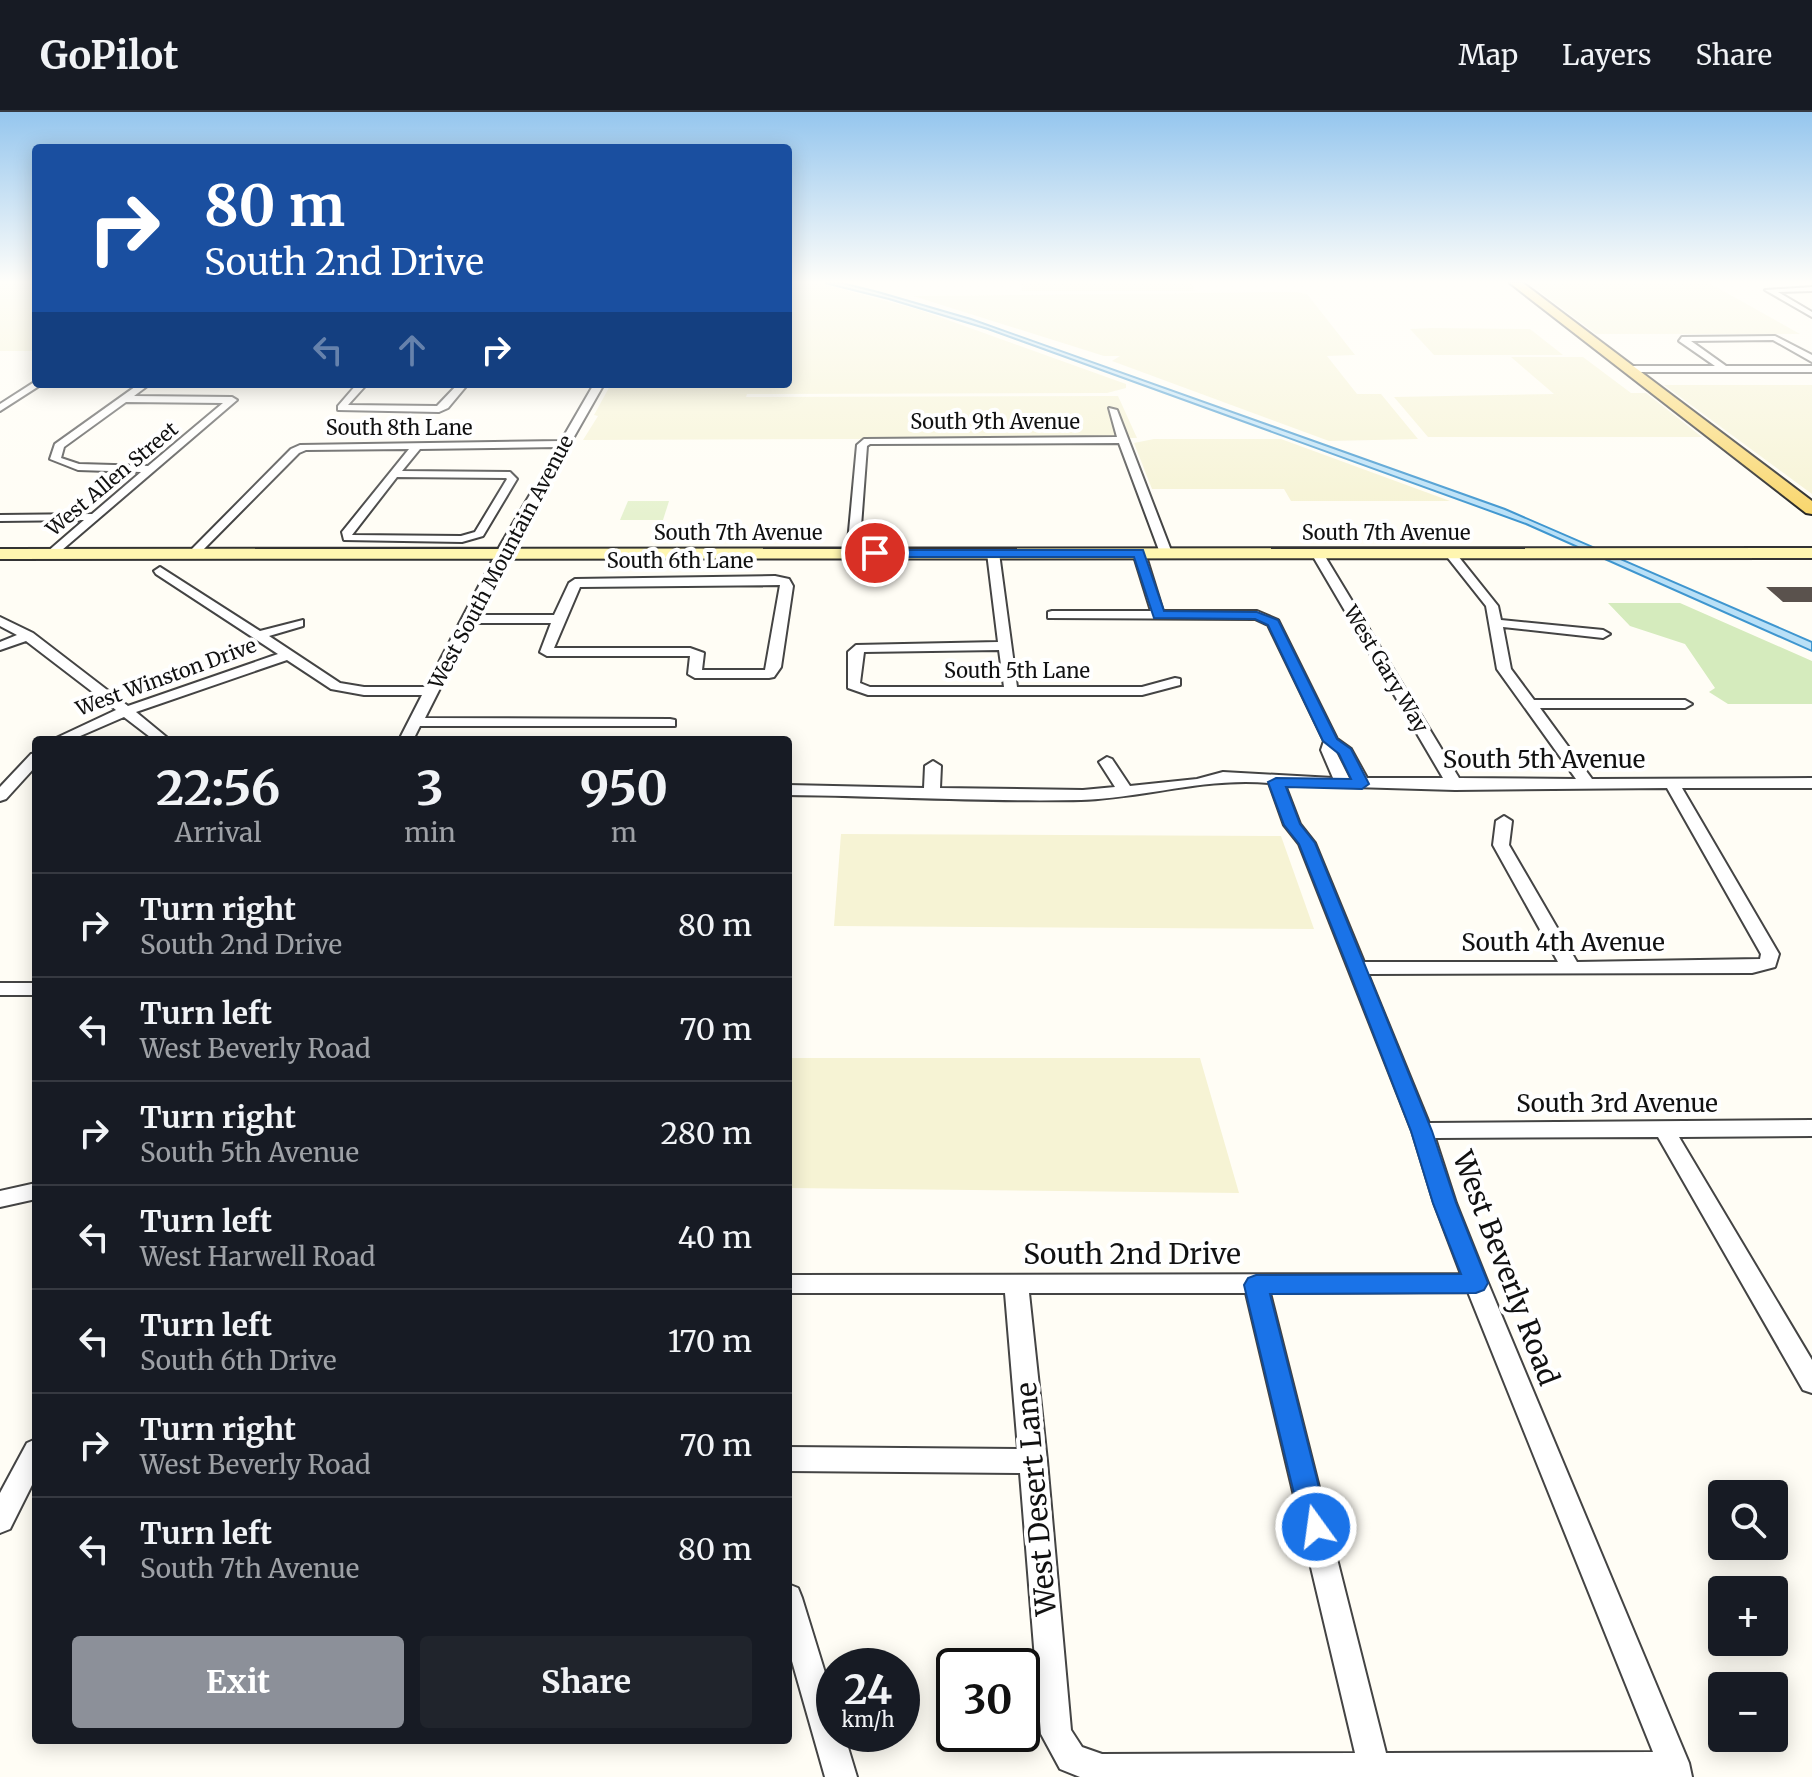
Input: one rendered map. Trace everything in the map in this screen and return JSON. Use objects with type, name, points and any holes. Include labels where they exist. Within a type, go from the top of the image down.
[{"type":"main road","points":[[1616,361],[1812,509]]},
{"type":"street","points":[[1712,361],[1724,369]]},
{"type":"street","points":[[1627,369],[1812,369]]},
{"type":"street","points":[[0,408],[32,387]]},
{"type":"street","points":[[140,388],[59,446],[55,459],[78,467],[152,469]]},
{"type":"street","points":[[358,388],[341,408],[439,409],[460,388]]},
{"type":"street","name":"West South Mountain Avenue","points":[[408,736],[502,553],[597,388]]},
{"type":"street","name":"West Allen Street","points":[[51,554],[232,400],[125,399]]},
{"type":"street","points":[[1112,410],[1166,553]]},
{"type":"street","name":"South 9th Avenue","points":[[853,553],[862,445],[868,441],[1123,440]]},
{"type":"street","points":[[395,474],[510,475],[512,479],[479,534],[472,538],[348,538],[346,534],[417,446]]},
{"type":"street","name":"South 8th Lane","points":[[194,553],[295,451],[304,447],[564,446]]},
{"type":"street","points":[[0,518],[94,517]]},
{"type":"street","points":[[993,553],[1011,691]]},
{"type":"street","points":[[1139,553],[1158,615]]},
{"type":"street","name":"West Gary Way","points":[[1317,553],[1455,785]]},
{"type":"street","points":[[1450,553],[1492,606],[1504,669],[1588,784]]},
{"type":"street","name":"South 7th Avenue","points":[[0,554],[1812,553]]},
{"type":"street","points":[[160,571],[257,636],[345,689],[431,691]]},
{"type":"street","name":"South 6th Lane","points":[[785,582],[774,667],[769,674],[695,674],[697,653],[547,652],[560,615],[575,583],[785,582]]},
{"type":"street","points":[[470,616],[560,615]]},
{"type":"street","points":[[1052,615],[1257,615],[1268,618],[1331,741],[1346,752],[1362,784]]},
{"type":"street","points":[[0,621],[28,636],[157,736]]},
{"type":"street","points":[[257,636],[298,623]]},
{"type":"street","points":[[1497,623],[1603,634]]},
{"type":"street","points":[[0,646],[28,636]]},
{"type":"street","name":"South 5th Lane","points":[[1005,646],[861,648],[855,652],[853,685],[859,689],[1142,691],[1175,682]]},
{"type":"street","name":"West Winston Drive","points":[[68,736],[124,712],[287,655]]},
{"type":"street","points":[[1529,704],[1685,704]]},
{"type":"street","points":[[414,722],[670,723]]},
{"type":"street","points":[[1331,741],[1328,750],[1343,782]]},
{"type":"street","points":[[0,796],[32,761]]},
{"type":"street","points":[[1333,761],[1350,761]]},
{"type":"street","points":[[1107,762],[1126,792]]},
{"type":"street","points":[[932,793],[933,766]]},
{"type":"street","name":"South 5th Avenue","points":[[792,790],[1083,795],[1228,782],[1455,785],[1812,783]]},
{"type":"street","name":"West Beverly Road","points":[[1276,782],[1292,825],[1307,843],[1422,1131],[1445,1203],[1476,1283],[1677,1772]]},
{"type":"street","name":"South 4th Avenue","points":[[1357,968],[1752,967],[1769,963],[1770,954],[1672,784]]},
{"type":"street","points":[[1504,821],[1501,845],[1570,966]]},
{"type":"street","points":[[0,989],[32,989]]},
{"type":"street","name":"South 3rd Avenue","points":[[1422,1131],[1812,1128]]},
{"type":"street","points":[[1665,1130],[1812,1382]]},
{"type":"street","points":[[0,1199],[32,1192]]},
{"type":"street","name":"South 2nd Drive","points":[[792,1284],[1476,1283]]},
{"type":"street","name":"West Desert Lane","points":[[1016,1284],[1056,1734],[1071,1758],[1102,1770],[1375,1770]]},
{"type":"street","points":[[1256,1285],[1375,1770],[1677,1772]]},
{"type":"street","points":[[0,1520],[32,1459]]},
{"type":"street","points":[[792,1459],[1034,1461]]},
{"type":"street","points":[[792,1612],[841,1777]]},
{"type":"shaded area","points":[[792,361],[1061,361],[1126,384],[1126,388],[1107,393],[747,394],[746,397],[1118,396],[1137,438],[583,440],[598,416],[594,415],[609,388],[792,388]]},
{"type":"shaded area","points":[[1112,361],[1331,361],[1357,394],[1381,394],[1418,439],[1329,441]]},
{"type":"shaded area","points":[[1515,361],[1588,361],[1631,393],[1646,393],[1702,437],[1428,437],[1394,397],[1554,394]]},
{"type":"shaded area","points":[[1664,385],[1812,385],[1812,494]]},
{"type":"shaded area","points":[[1154,439],[1281,439],[1450,501],[1291,501],[1284,489],[1152,489],[1134,443]]},
{"type":"shaded area","points":[[841,834],[1281,836],[1314,929],[834,926]]},
{"type":"shaded area","points":[[792,1058],[1200,1058],[1239,1193],[792,1188]]},
{"type":"green space","points":[[628,501],[669,501],[663,520],[620,520]]},
{"type":"green space","points":[[1608,603],[1680,603],[1812,661],[1812,704],[1728,704],[1709,692],[1715,688],[1685,644],[1630,626]]},
{"type":"water","points":[[1075,361],[1088,361],[1505,509],[1812,642],[1812,651],[1526,524]]},
{"type":"building","points":[[1766,587],[1812,587],[1812,602],[1783,602]]},
{"type":"route","points":[[875,553],[1139,553],[1158,615],[1257,615],[1273,623],[1331,741],[1346,752],[1362,784],[1276,782],[1292,825],[1307,843],[1357,968],[1422,1131],[1445,1203],[1476,1283],[1256,1285],[1316,1527]]}]
